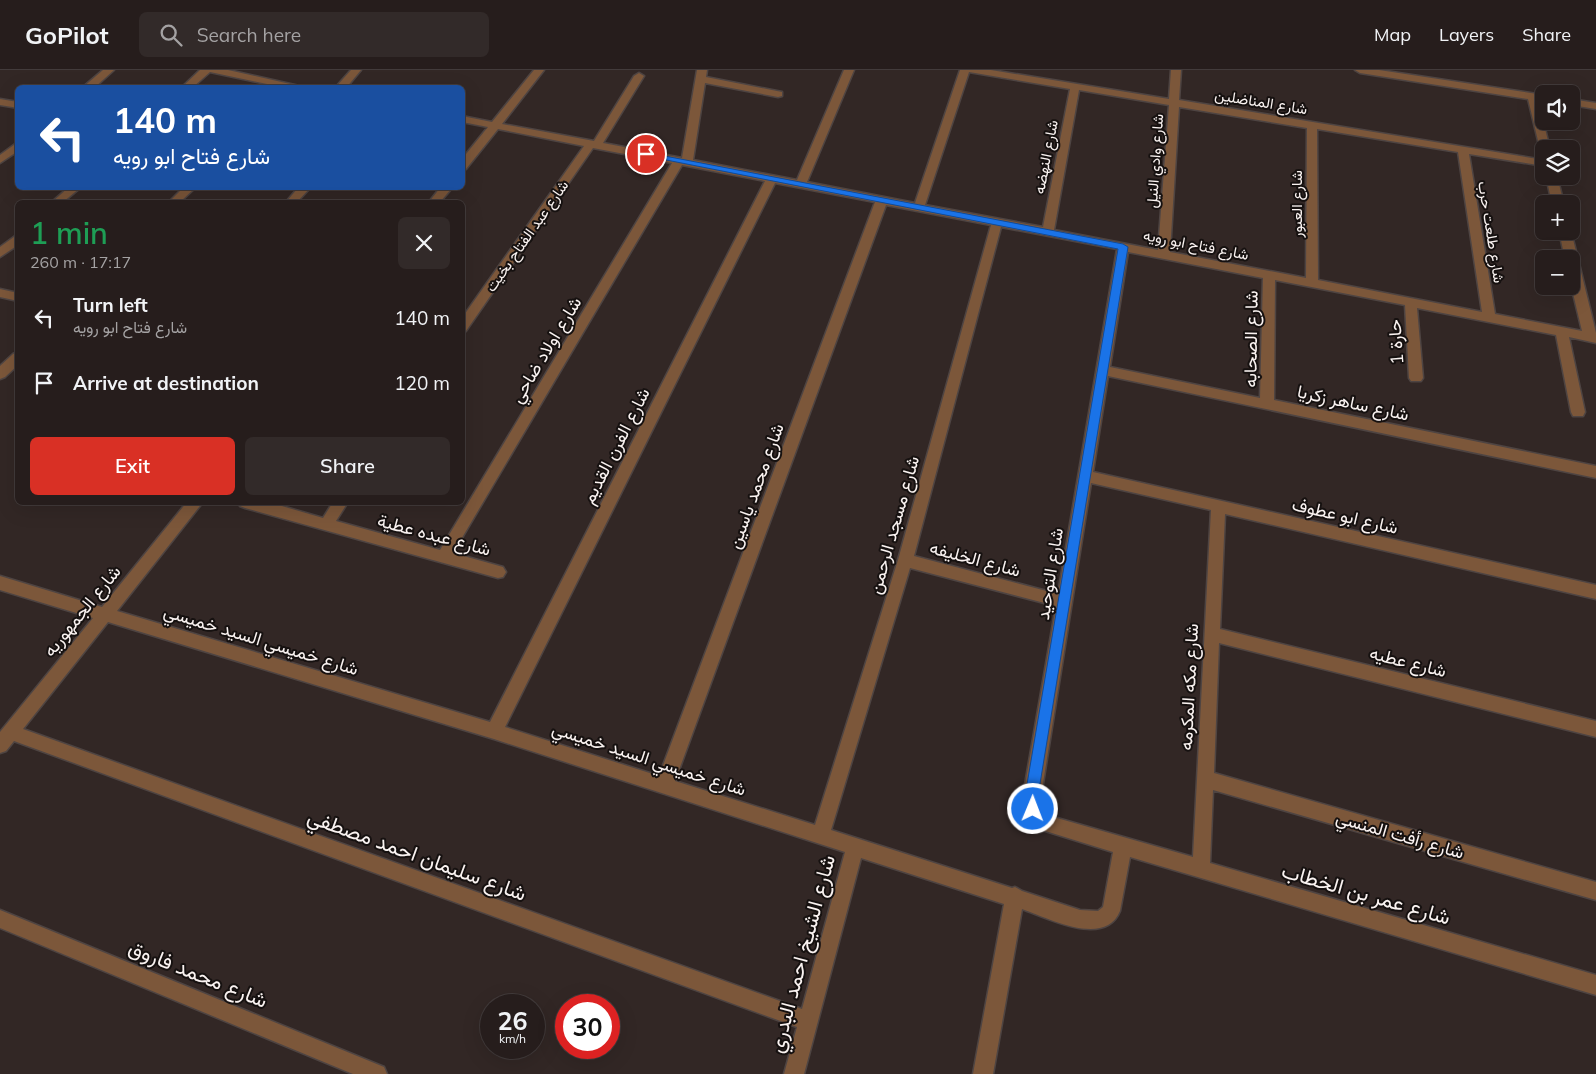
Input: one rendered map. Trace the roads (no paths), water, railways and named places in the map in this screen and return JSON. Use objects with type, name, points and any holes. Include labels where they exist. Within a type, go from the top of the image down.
[{"type":"street","points":[[92,85],[109,70]]},
{"type":"street","points":[[189,85],[206,70]]},
{"type":"street","points":[[213,70],[252,74],[288,85]]},
{"type":"street","points":[[343,85],[356,70]]},
{"type":"street","points":[[465,163],[539,70]]},
{"type":"street","points":[[801,184],[848,70]]},
{"type":"street","points":[[919,207],[965,70]]},
{"type":"street","name":"شارع المناضلين","points":[[973,70],[1535,162]]},
{"type":"street","name":"شارع وادي النيل","points":[[1164,254],[1176,70]]},
{"type":"street","points":[[1360,70],[1535,96]]},
{"type":"street","points":[[683,161],[701,74],[778,94]]},
{"type":"street","name":"شارع عبد الفتاح بخيت","points":[[465,324],[594,144],[640,76]]},
{"type":"street","name":"شارع النهضه","points":[[1048,232],[1075,87]]},
{"type":"street","points":[[1532,96],[1543,140]]},
{"type":"street","points":[[0,102],[15,104]]},
{"type":"street","points":[[1580,103],[1596,106]]},
{"type":"street","points":[[465,120],[496,125]]},
{"type":"street","name":"شارع فتاح ابو رويه","points":[[496,125],[1593,338]]},
{"type":"street","name":"شارع العبور","points":[[1312,125],[1312,283]]},
{"type":"street","points":[[0,160],[15,148]]},
{"type":"street","name":"شارع طلعت حرب","points":[[1463,150],[1489,318]]},
{"type":"street","name":"شارع اولاد ضاحي","points":[[444,557],[683,161]]},
{"type":"street","name":"شارع الفرن القديم","points":[[494,731],[772,178]]},
{"type":"street","points":[[59,200],[72,190]]},
{"type":"street","points":[[176,200],[187,190]]},
{"type":"street","points":[[293,200],[302,190]]},
{"type":"street","points":[[436,200],[444,190]]},
{"type":"street","name":"شارع محمد ياسين","points":[[665,784],[882,200]]},
{"type":"street","name":"شارع مسجد الرحمن","points":[[821,836],[905,560],[997,222]]},
{"type":"street","points":[[0,253],[15,240]]},
{"type":"street","name":"شارع التوحيد","points":[[1123,247],[1032,796],[1033,809],[1037,818],[1045,823],[1123,845]]},
{"type":"street","name":"شارع الصحابه","points":[[1267,404],[1269,275]]},
{"type":"street","points":[[1580,291],[1593,338]]},
{"type":"street","points":[[0,293],[15,296]]},
{"type":"street","name":"حارة 1","points":[[1411,303],[1416,378]]},
{"type":"street","points":[[1562,332],[1578,412]]},
{"type":"street","points":[[0,374],[15,360]]},
{"type":"street","name":"شارع ساهر زكريا","points":[[1103,370],[1596,472]]},
{"type":"street","name":"شارع ابو عطوف","points":[[1085,476],[1596,592]]},
{"type":"street","name":"شارع الجمهوريه","points":[[5,738],[194,505]]},
{"type":"street","name":"شارع عبده عطية","points":[[256,505],[498,572]]},
{"type":"street","points":[[326,525],[340,505]]},
{"type":"street","name":"شارع مكه المكرمه","points":[[1201,868],[1218,507]]},
{"type":"street","name":"شارع الخليفه","points":[[905,560],[1064,602]]},
{"type":"street","name":"شارع خميسي السيد خميسي","points":[[0,583],[665,784],[821,836],[1015,896],[1080,919],[1096,922],[1105,918],[1111,911],[1123,845]]},
{"type":"street","name":"شارع عطيه","points":[[1211,634],[1596,728]]},
{"type":"street","name":"شارع سليمان احمد مصطفي","points":[[5,738],[808,1020]]},
{"type":"street","name":"شارع رأفت المنسي","points":[[1205,780],[1596,891]]},
{"type":"street","name":"شارع عمر بن الخطاب","points":[[1123,845],[1596,985]]},
{"type":"street","name":"شارع الشيخ احمد البدري","points":[[794,1074],[856,847]]},
{"type":"street","points":[[983,1074],[1015,896]]},
{"type":"street","name":"شارع محمد فاروق","points":[[0,919],[377,1074]]}]
